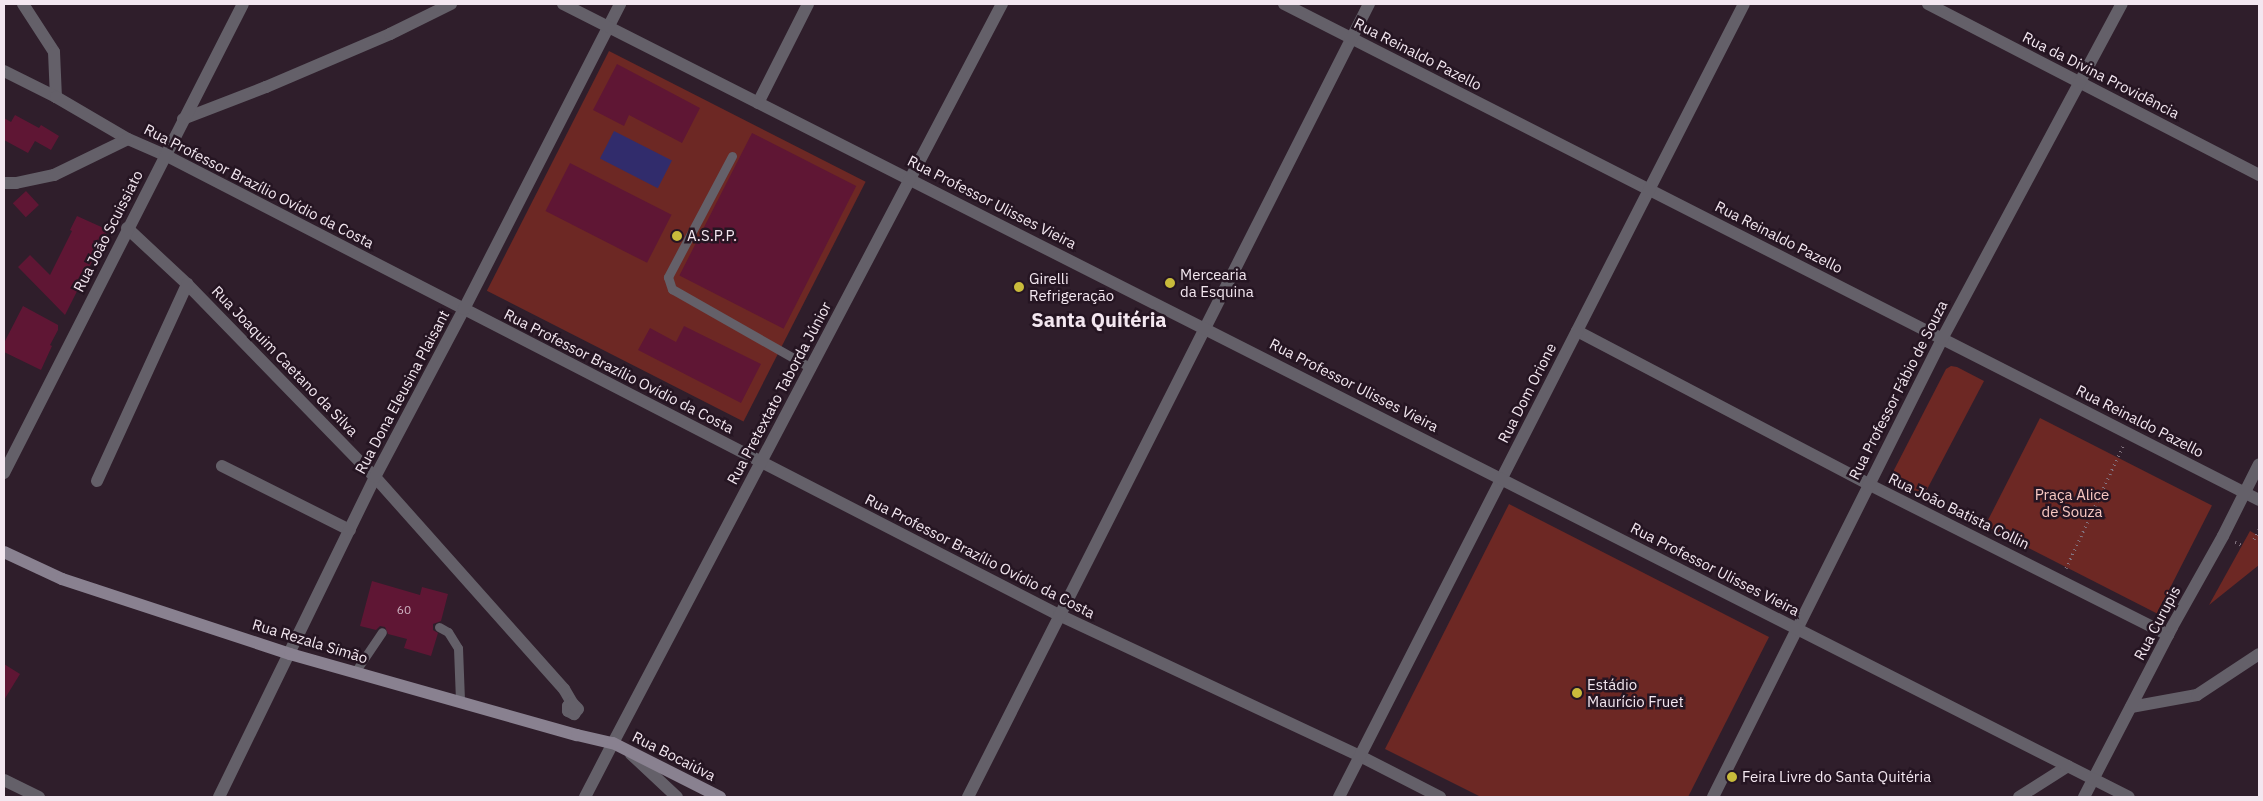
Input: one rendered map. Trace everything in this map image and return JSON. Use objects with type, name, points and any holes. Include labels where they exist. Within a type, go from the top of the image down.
[{"type":"main road","name":"Rua Rezala Simão","points":[[4,552],[62,580],[290,654],[577,735],[613,743]]},
{"type":"main road","name":"Rua Bocaiúva","points":[[613,743],[720,797]]},
{"type":"street","points":[[22,4],[54,52],[56,97]]},
{"type":"street","name":"Rua João Scuissiato","points":[[4,473],[243,4]]},
{"type":"street","points":[[183,119],[266,87],[381,38],[451,4]]},
{"type":"street","name":"Rua Professor Ulisses Vieira","points":[[563,4],[2129,797]]},
{"type":"street","name":"Rua Dona Eleusina Plaisant","points":[[218,797],[290,654],[375,477],[464,309],[620,4]]},
{"type":"street","points":[[758,103],[808,4]]},
{"type":"street","name":"Rua Pretextato Taborda Júnior","points":[[585,797],[1002,4]]},
{"type":"street","name":"Rua Reinaldo Pazello","points":[[1284,4],[2259,500]]},
{"type":"street","points":[[968,797],[1369,4]]},
{"type":"street","name":"Rua Dom Orione","points":[[1339,797],[1744,4]]},
{"type":"street","name":"Rua da Divina Providência","points":[[1928,4],[2259,175]]},
{"type":"street","name":"Rua Professor Fábio de Souza","points":[[1713,797],[1942,339],[2122,4]]},
{"type":"street","name":"Rua Professor Brazílio Ovídio da Costa","points":[[4,71],[56,97],[128,139],[165,155],[1059,616],[1360,756],[1440,797]]},
{"type":"street","points":[[4,183],[16,184],[54,175],[128,139]]},
{"type":"street","name":"Rua Joaquim Caetano da Silva","points":[[128,228],[186,284],[375,477],[564,689],[572,702]]},
{"type":"street","points":[[97,481],[186,284]]},
{"type":"street","name":"Rua João Batista Collin","points":[[1577,331],[1868,484],[2168,635]]},
{"type":"street","name":"Rua Curupis","points":[[2084,797],[2168,635],[2224,536],[2259,464]]},
{"type":"street","points":[[222,466],[350,530]]},
{"type":"street","points":[[2131,707],[2197,694],[2259,654]]},
{"type":"street","points":[[627,751],[677,797]]},
{"type":"street","points":[[2019,797],[2068,766]]},
{"type":"street","points":[[4,780],[34,795]]},
{"type":"lane","points":[[732,156],[668,276],[672,289],[811,368]]},
{"type":"lane","points":[[439,627],[448,632],[458,648],[460,701]]},
{"type":"lane","points":[[355,672],[382,632]]},
{"type":"path","points":[[2095,506],[2129,434]]},
{"type":"path","points":[[2061,580],[2089,519]]},
{"type":"path","points":[[2254,539],[2259,529]]},
{"type":"green space","name":"A.S.P.P.","points":[[609,51],[866,182],[743,421],[487,291]]},
{"type":"green space","points":[[1951,366],[1957,367],[1984,381],[1923,497],[1897,482],[1893,476],[1894,470],[1946,369]]},
{"type":"green space","name":"Praça Alice de Souza","points":[[2040,418],[2212,506],[2157,613],[1985,526]]},
{"type":"green space","name":"Estádio Maurício Fruet","points":[[1509,504],[1769,637],[1688,797],[1481,797],[1385,749]]},
{"type":"green space","points":[[2250,531],[2259,536],[2259,565],[2209,605]]},
{"type":"shaded area","points":[[614,131],[672,161],[658,188],[600,159]]},
{"type":"building","points":[[617,64],[700,108],[682,143],[629,115],[624,126],[593,110]]},
{"type":"building","points":[[15,115],[39,128],[41,125],[59,136],[51,150],[35,141],[28,153],[4,140],[4,118],[11,122]]},
{"type":"building","points":[[752,133],[856,186],[784,329],[679,276]]},
{"type":"building","points":[[570,163],[672,215],[647,263],[545,211]]},
{"type":"building","points":[[26,191],[39,205],[26,217],[13,203]]},
{"type":"building","points":[[77,216],[108,230],[65,315],[18,267],[30,255],[50,275],[72,231],[70,230]]},
{"type":"building","points":[[23,306],[58,325],[58,330],[50,345],[52,346],[41,370],[4,352],[4,343]]},
{"type":"building","points":[[684,326],[761,364],[741,403],[638,350],[650,328],[676,342]]},
{"type":"building","points":[[372,581],[420,595],[422,587],[448,594],[441,621],[433,624],[433,630],[438,633],[431,656],[404,648],[407,639],[388,634],[385,627],[380,626],[376,630],[360,626]]},
{"type":"building","points":[[4,664],[20,674],[4,700]]},
{"type":"place","name":"A.S.P.P.","points":[[677,236]]},
{"type":"place","name":"Mercearia da Esquina","points":[[1170,283]]},
{"type":"place","name":"Girelli Refrigeração","points":[[1019,287]]},
{"type":"place","name":"Estádio Maurício Fruet","points":[[1577,693]]},
{"type":"place","name":"Feira Livre do Santa Quitéria","points":[[1732,777]]},
{"type":"district","name":"Santa Quitéria","points":[[1099,319]]}]
